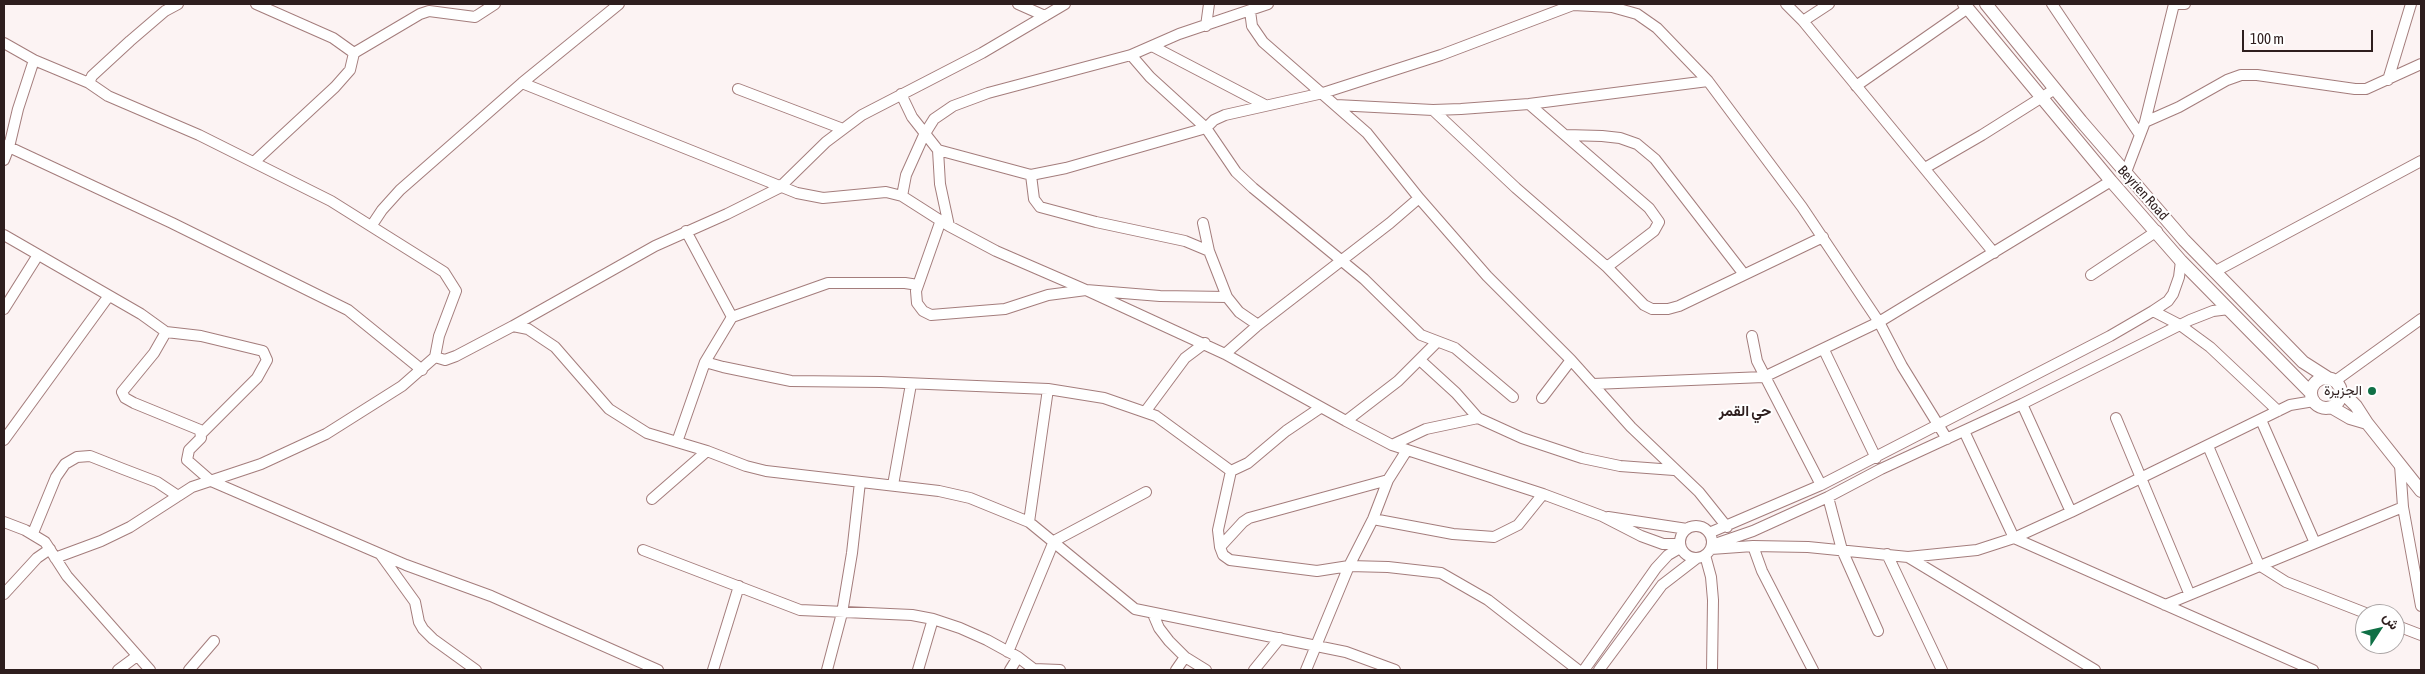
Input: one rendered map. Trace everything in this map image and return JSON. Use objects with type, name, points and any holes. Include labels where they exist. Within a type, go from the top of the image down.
[{"type":"main road","name":"Beyrien Road","points":[[1986,4],[2055,89],[2214,272],[2303,362],[2335,383],[2356,406],[2367,423],[2421,491]]},
{"type":"main road","name":"Beyrien Road","points":[[1966,6],[2111,181],[2157,231],[2181,261],[2312,397]]},
{"type":"main road","points":[[2331,407],[2340,399],[2335,383],[2316,382],[2312,397],[2322,407],[2331,407],[2350,418],[2367,423]]},
{"type":"street","points":[[88,83],[92,76],[136,36],[165,11],[178,4]]},
{"type":"street","points":[[256,4],[333,38],[354,53]]},
{"type":"street","points":[[254,162],[335,87],[350,70],[354,53],[420,14],[429,11],[475,17],[495,4]]},
{"type":"street","points":[[372,225],[382,210],[400,190],[522,83],[619,4]]},
{"type":"street","points":[[1018,4],[1044,16]]},
{"type":"street","points":[[435,357],[445,360],[456,356],[655,246],[727,214],[779,188],[843,129],[862,115],[982,53],[1065,4]]},
{"type":"street","points":[[1206,26],[1209,4]]},
{"type":"street","points":[[902,196],[906,175],[924,135],[937,117],[967,100],[1132,55],[1268,4]]},
{"type":"street","points":[[901,94],[924,135],[938,150],[1031,175],[1066,168],[1206,128],[1214,120],[1225,115],[1323,93],[1441,55],[1558,9],[1587,4],[1612,7],[1637,14],[1657,28],[1708,81],[1822,237],[1880,322],[1902,366],[1947,439]]},
{"type":"street","points":[[1785,4],[1804,21],[1994,253]]},
{"type":"street","points":[[1804,21],[1829,4]]},
{"type":"street","points":[[2052,4],[2140,135]]},
{"type":"street","points":[[2126,172],[2145,122],[2174,4],[2185,4]]},
{"type":"street","points":[[2388,80],[2410,4]]},
{"type":"street","points":[[1856,86],[1966,6]]},
{"type":"street","points":[[1250,10],[1252,26],[1263,42],[1367,133],[1419,198],[1487,276],[1571,360],[1631,427],[1709,503],[1727,527]]},
{"type":"street","points":[[4,43],[34,60],[88,83],[108,96],[199,135],[331,201],[444,272],[456,290],[455,298],[439,336],[435,357],[422,370],[394,391],[326,434],[261,464],[192,487],[130,527],[101,542],[37,558],[4,594]]},
{"type":"street","points":[[1152,46],[1265,105]]},
{"type":"street","points":[[1132,55],[1145,72],[1206,128],[1228,162],[1245,181],[1364,279],[1421,335],[1455,348],[1512,397]]},
{"type":"street","points":[[4,160],[6,146],[34,60]]},
{"type":"street","points":[[2145,122],[2179,107],[2227,80],[2242,76],[2257,75],[2366,89],[2416,70],[2421,64]]},
{"type":"street","points":[[1336,105],[1433,110],[1529,104],[1708,81]]},
{"type":"street","points":[[522,83],[779,188],[823,198],[886,192],[902,196],[945,223],[996,251],[1204,343],[1320,408],[1392,445],[1543,494],[1602,516],[1652,540],[1680,546],[1688,556],[1753,546],[1842,550],[1908,557],[1977,550],[2014,538],[2071,512],[2278,411],[2312,397]]},
{"type":"street","points":[[738,89],[843,129]]},
{"type":"street","points":[[1925,168],[2042,99],[2055,89]]},
{"type":"street","points":[[1529,104],[1649,208],[1659,222],[1654,230],[1607,267]]},
{"type":"street","points":[[1433,110],[1516,188],[1607,267],[1644,305],[1658,310],[1679,306],[1743,273],[1822,237]]},
{"type":"street","points":[[1566,135],[1620,138],[1637,144],[1655,159],[1743,273]]},
{"type":"street","points":[[6,146],[164,219],[348,310],[422,370]]},
{"type":"street","points":[[938,150],[945,223],[918,285],[917,304],[923,311],[931,315],[1005,309],[1048,295],[1086,290],[1160,296],[1227,297]]},
{"type":"street","points":[[2214,272],[2421,161]]},
{"type":"street","points":[[1031,175],[1034,200],[1040,207],[1087,220],[1185,241],[1209,250]]},
{"type":"street","points":[[1593,384],[1764,377],[1880,322],[2111,181]]},
{"type":"street","points":[[1225,354],[1258,325],[1419,198]]},
{"type":"street","points":[[1203,223],[1209,250],[1227,297],[1239,312],[1258,325]]},
{"type":"street","points":[[2090,275],[2157,231]]},
{"type":"street","points":[[686,232],[732,317]]},
{"type":"street","points":[[4,235],[108,297],[141,314],[166,332],[201,336],[263,351],[268,360],[257,378],[201,434],[201,438],[189,450],[187,460],[211,481],[381,555],[491,596],[658,670]]},
{"type":"street","points":[[4,309],[38,255]]},
{"type":"street","points":[[1709,533],[1821,486],[2154,311],[2173,294],[2179,276],[2181,261]]},
{"type":"street","points":[[677,442],[705,362],[732,317],[828,283],[905,282],[918,285]]},
{"type":"street","points":[[4,440],[108,297]]},
{"type":"street","points":[[1599,670],[1662,585],[1706,552],[1828,497],[1881,469],[2022,404],[2180,325],[2204,314],[2229,309]]},
{"type":"street","points":[[2154,311],[2180,325],[2225,360],[2278,411]]},
{"type":"street","points":[[2335,383],[2421,319]]},
{"type":"street","points":[[513,326],[528,329],[555,348],[598,398],[624,420],[647,433],[766,471],[893,485],[970,498],[1030,522],[1135,609],[1359,656],[1395,670]]},
{"type":"street","points":[[166,332],[154,353],[122,392],[125,398],[134,403],[194,427],[201,434]]},
{"type":"street","points":[[1752,336],[1757,361],[1764,377],[1821,486]]},
{"type":"street","points":[[1346,421],[1421,361],[1437,342]]},
{"type":"street","points":[[1145,412],[1186,358],[1204,343]]},
{"type":"street","points":[[1824,350],[1876,458]]},
{"type":"street","points":[[1542,398],[1571,360]]},
{"type":"street","points":[[1421,361],[1456,393],[1478,418],[1522,438],[1582,458],[1620,466],[1674,470]]},
{"type":"street","points":[[705,362],[791,381],[1048,389],[1104,398],[1145,412],[1176,430],[1231,471]]},
{"type":"street","points":[[893,485],[911,384]]},
{"type":"street","points":[[1030,522],[1048,389]]},
{"type":"street","points":[[2022,404],[2071,512]]},
{"type":"street","points":[[1231,471],[1248,463],[1286,431],[1320,408]]},
{"type":"street","points":[[1392,445],[1426,429],[1478,418]]},
{"type":"street","points":[[2116,418],[2189,593]]},
{"type":"street","points":[[2261,420],[2315,543]]},
{"type":"street","points":[[1964,431],[2014,538],[2314,670]]},
{"type":"street","points":[[2208,446],[2259,565],[2286,582],[2355,609]]},
{"type":"street","points":[[1306,670],[1349,566],[1373,519],[1388,480],[1407,450]]},
{"type":"street","points":[[652,499],[707,451]]},
{"type":"street","points":[[32,533],[56,477],[65,464],[77,457],[90,456],[124,468],[157,482],[178,496]]},
{"type":"street","points":[[2400,465],[2403,508],[2412,546],[2421,606]]},
{"type":"street","points":[[1231,471],[1218,530],[1223,554],[1230,560],[1317,570],[1349,566],[1388,567],[1441,573],[1488,600],[1578,670]]},
{"type":"street","points":[[1220,546],[1249,518],[1388,480]]},
{"type":"street","points":[[827,670],[842,613],[852,553],[860,482]]},
{"type":"street","points":[[1008,652],[1054,541],[1146,492]]},
{"type":"street","points":[[1373,519],[1453,534],[1494,538],[1518,525],[1543,494]]},
{"type":"street","points":[[1828,497],[1842,550],[1878,631]]},
{"type":"street","points":[[2164,605],[2189,593],[2403,508]]},
{"type":"street","points":[[1602,516],[1687,529],[1699,526],[1709,533]]},
{"type":"street","points":[[1750,517],[1766,546]]},
{"type":"street","points":[[4,522],[32,533],[52,553],[67,576],[150,670]]},
{"type":"street","points":[[1584,670],[1656,568],[1680,546],[1682,535],[1687,529]]},
{"type":"street","points":[[1709,533],[1706,552],[1713,600],[1712,670]]},
{"type":"street","points":[[1753,546],[1762,571],[1813,670]]},
{"type":"street","points":[[2412,546],[2421,556]]},
{"type":"street","points":[[643,550],[800,610],[912,615],[933,619],[960,628],[1018,657],[1035,670],[1060,670]]},
{"type":"street","points":[[1887,554],[1942,670]]},
{"type":"street","points":[[381,555],[415,602],[419,622],[423,629],[433,639],[476,670]]},
{"type":"street","points":[[1908,557],[2095,670]]},
{"type":"street","points":[[713,670],[738,586]]},
{"type":"street","points":[[1153,614],[1159,628],[1185,657],[1206,670]]},
{"type":"street","points":[[918,670],[933,619]]},
{"type":"street","points":[[2405,629],[2421,635]]},
{"type":"street","points":[[1254,670],[1280,638]]},
{"type":"street","points":[[189,670],[214,641]]},
{"type":"street","points":[[118,670],[137,656]]},
{"type":"street","points":[[1010,670],[1018,657]]},
{"type":"street","points":[[1176,670],[1185,657]]},
{"type":"place","name":"الجزيرة","points":[[2372,391]]},
{"type":"district","name":"حي القمر","points":[[1745,411]]}]
